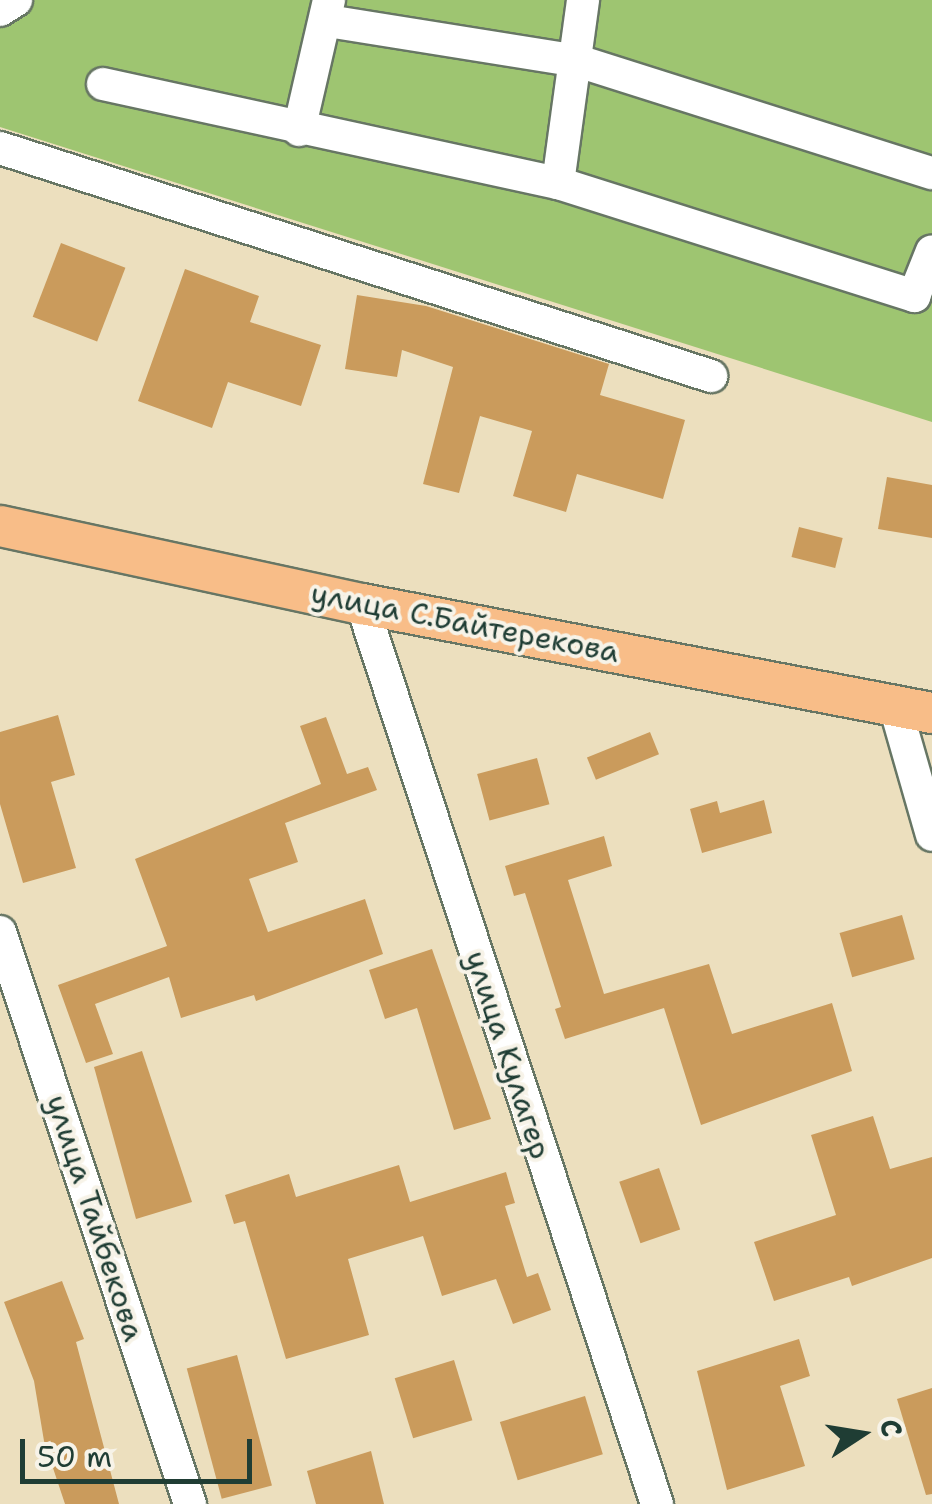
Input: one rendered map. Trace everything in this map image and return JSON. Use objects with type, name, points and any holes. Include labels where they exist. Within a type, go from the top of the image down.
[{"type":"main road","name":"улица С.Байтерекова","points":[[0,526],[362,604],[913,710]]},
{"type":"street","points":[[0,10],[16,0]]},
{"type":"street","points":[[558,183],[578,61],[583,0]]},
{"type":"street","points":[[298,130],[328,10],[578,61],[932,173]]},
{"type":"street","points":[[104,84],[298,130],[558,183],[914,296],[932,252]]},
{"type":"street","points":[[0,148],[711,376]]},
{"type":"street","name":"улица Кулагер","points":[[362,604],[657,1504]]},
{"type":"street","points":[[913,710],[932,834]]},
{"type":"street","name":"улица Тайбекова","points":[[0,932],[190,1504]]},
{"type":"green space","points":[[0,0],[932,0],[932,422],[0,127]]},
{"type":"building","points":[[61,243],[125,268],[97,341],[33,317]]},
{"type":"building","points":[[185,269],[259,296],[250,322],[321,345],[301,406],[228,382],[212,428],[138,401]]},
{"type":"building","points":[[357,295],[426,306],[609,364],[600,395],[685,420],[663,499],[577,474],[566,512],[513,496],[532,431],[480,416],[459,493],[423,484],[453,367],[402,350],[397,377],[345,369]]},
{"type":"building","points":[[887,477],[932,485],[932,538],[878,529]]},
{"type":"building","points":[[799,527],[843,538],[835,568],[792,557]]},
{"type":"building","points":[[58,715],[75,775],[51,782],[76,868],[23,883],[0,804],[0,732]]},
{"type":"building","points":[[326,717],[347,774],[368,767],[377,790],[285,823],[298,862],[249,879],[268,932],[365,899],[383,954],[256,1001],[254,995],[181,1018],[169,977],[95,1004],[113,1054],[86,1063],[58,985],[167,946],[135,859],[321,784],[300,726]]},
{"type":"building","points":[[650,732],[659,754],[596,780],[587,757]]},
{"type":"building","points":[[537,758],[549,804],[490,820],[477,774]]},
{"type":"building","points":[[764,800],[772,833],[702,853],[690,809],[717,801],[720,813]]},
{"type":"building","points":[[604,836],[612,866],[568,880],[604,994],[709,964],[732,1034],[832,1003],[852,1071],[701,1125],[664,1008],[565,1039],[555,1009],[561,1007],[525,893],[514,896],[505,866]]},
{"type":"building","points":[[902,915],[915,959],[852,977],[840,933]]},
{"type":"building","points":[[432,949],[491,1119],[454,1130],[417,1008],[385,1019],[369,970]]},
{"type":"building","points":[[142,1051],[192,1202],[136,1219],[94,1067]]},
{"type":"building","points":[[873,1116],[890,1169],[932,1157],[932,1258],[852,1286],[849,1277],[774,1301],[754,1242],[836,1215],[811,1135]]},
{"type":"building","points":[[399,1165],[410,1202],[506,1172],[515,1203],[505,1206],[527,1277],[538,1273],[551,1310],[513,1324],[496,1279],[442,1296],[423,1236],[348,1259],[369,1335],[286,1359],[245,1221],[234,1224],[225,1195],[289,1174],[296,1197]]},
{"type":"building","points":[[659,1168],[680,1229],[640,1243],[619,1182]]},
{"type":"building","points":[[62,1281],[84,1339],[76,1342],[119,1504],[65,1504],[44,1441],[34,1381],[4,1302]]},
{"type":"building","points":[[799,1339],[810,1376],[780,1386],[805,1466],[727,1490],[697,1371]]},
{"type":"building","points":[[237,1355],[272,1485],[222,1499],[187,1368]]},
{"type":"building","points":[[454,1360],[472,1420],[413,1438],[395,1378]]},
{"type":"building","points":[[932,1388],[932,1494],[926,1495],[897,1399]]},
{"type":"building","points":[[585,1396],[603,1454],[518,1480],[500,1422]]},
{"type":"building","points":[[371,1451],[384,1504],[316,1504],[307,1471]]}]
